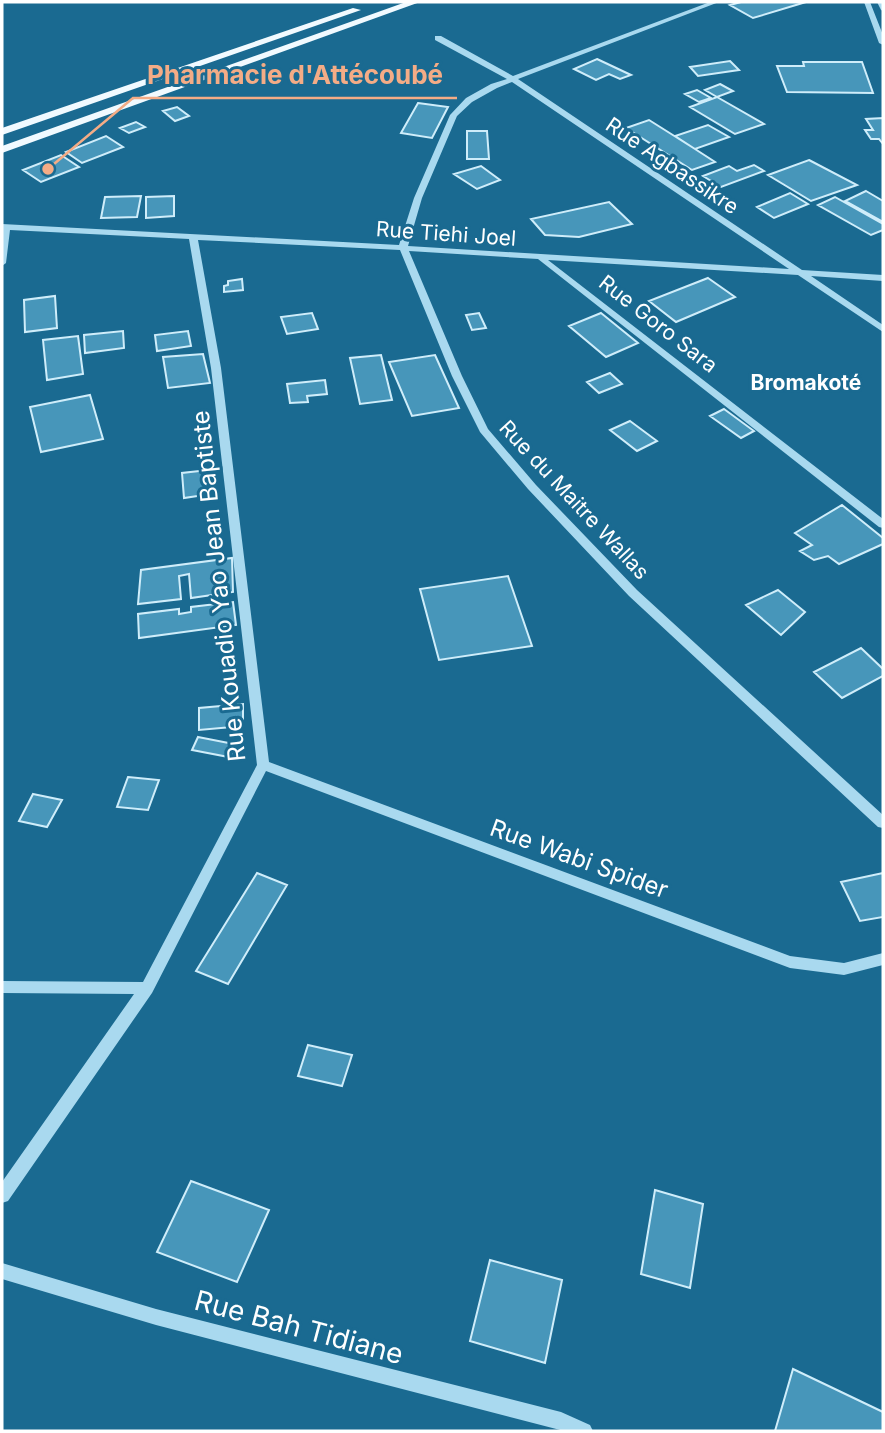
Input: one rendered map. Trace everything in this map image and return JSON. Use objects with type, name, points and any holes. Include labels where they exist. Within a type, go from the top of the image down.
[{"type":"main road","points":[[2,129],[380,2]]},
{"type":"main road","points":[[2,150],[415,2]]},
{"type":"street","points":[[403,248],[418,198],[454,115],[470,100],[513,79],[716,2]]},
{"type":"street","points":[[867,2],[883,43]]},
{"type":"street","points":[[880,2],[883,9]]},
{"type":"street","name":"Rue Agbassikre","points":[[438,38],[513,79],[883,329]]},
{"type":"street","points":[[2,263],[3,227]]},
{"type":"street","name":"Rue Tiehi Joel","points":[[3,227],[403,248],[883,278]]},
{"type":"street","name":"Rue Kouadio Yao Jean Baptiste","points":[[2,1195],[147,988],[262,765],[216,368],[193,237]]},
{"type":"street","name":"Rue du Maitre Wallas","points":[[403,248],[457,376],[484,430],[532,487],[633,593],[883,823]]},
{"type":"street","name":"Rue Goro Sara","points":[[542,258],[883,524]]},
{"type":"street","name":"Rue Wabi Spider","points":[[262,765],[790,962],[844,969],[883,958]]},
{"type":"street","points":[[2,987],[147,988]]},
{"type":"street","name":"Rue Bah Tidiane","points":[[2,1271],[169,1320],[561,1421],[584,1431]]},
{"type":"building","points":[[741,2],[806,2],[753,18],[730,5]]},
{"type":"building","points":[[597,59],[631,75],[620,79],[609,74],[596,80],[574,69]]},
{"type":"building","points":[[730,61],[739,70],[698,76],[690,67]]},
{"type":"building","points":[[803,62],[862,62],[873,93],[787,92],[777,66],[804,66]]},
{"type":"building","points":[[720,84],[733,91],[717,97],[705,90]]},
{"type":"building","points":[[697,90],[711,98],[699,102],[685,94]]},
{"type":"building","points":[[717,97],[764,124],[735,134],[690,107]]},
{"type":"building","points":[[418,103],[448,107],[432,138],[401,133]]},
{"type":"building","points":[[177,107],[189,116],[175,121],[163,111]]},
{"type":"building","points":[[883,118],[883,144],[879,139],[871,139],[865,130],[873,130],[866,119]]},
{"type":"building","points":[[649,120],[715,162],[692,170],[626,128]]},
{"type":"building","points":[[136,122],[145,127],[129,133],[120,128]]},
{"type":"building","points":[[708,125],[729,137],[695,149],[675,136]]},
{"type":"building","points":[[467,131],[487,131],[489,159],[467,159]]},
{"type":"building","points":[[106,136],[123,147],[82,163],[66,152]]},
{"type":"building","points":[[61,155],[79,167],[41,182],[23,170]]},
{"type":"building","points":[[809,160],[857,185],[811,201],[768,175]]},
{"type":"building","points":[[754,165],[764,171],[721,187],[703,176],[729,166],[737,171]]},
{"type":"building","points":[[481,166],[500,180],[477,189],[454,174]]},
{"type":"building","points":[[866,191],[883,201],[883,222],[845,201]]},
{"type":"building","points":[[790,193],[808,204],[774,218],[757,207]]},
{"type":"building","points":[[141,196],[137,217],[101,218],[105,197]]},
{"type":"building","points":[[174,196],[174,216],[146,218],[146,197]]},
{"type":"building","points":[[835,197],[883,224],[883,230],[871,235],[818,205]]},
{"type":"building","points":[[609,202],[632,224],[579,237],[545,235],[531,219]]},
{"type":"building","points":[[708,278],[735,297],[676,322],[649,301]]},
{"type":"building","points":[[242,279],[243,290],[224,292],[228,281]]},
{"type":"building","points":[[55,296],[57,328],[25,332],[24,300]]},
{"type":"building","points":[[312,313],[318,329],[287,334],[281,317]]},
{"type":"building","points":[[479,313],[486,328],[472,330],[466,315]]},
{"type":"building","points":[[601,313],[638,343],[606,357],[569,326]]},
{"type":"building","points":[[123,331],[124,348],[85,353],[84,335]]},
{"type":"building","points":[[188,331],[191,346],[157,351],[155,335]]},
{"type":"building","points":[[78,336],[83,374],[47,380],[43,340]]},
{"type":"building","points":[[203,354],[210,383],[168,388],[163,357]]},
{"type":"building","points":[[381,355],[392,400],[360,404],[350,358]]},
{"type":"building","points":[[435,355],[459,408],[412,416],[389,362]]},
{"type":"building","points":[[610,373],[622,384],[599,393],[587,382]]},
{"type":"building","points":[[325,380],[327,394],[307,396],[308,402],[290,403],[287,384]]},
{"type":"building","points":[[90,395],[103,439],[41,452],[30,407]]},
{"type":"building","points":[[724,409],[754,431],[741,438],[710,416]]},
{"type":"building","points":[[630,421],[657,441],[637,451],[610,430]]},
{"type":"building","points":[[208,470],[211,494],[184,498],[182,473]]},
{"type":"building","points":[[842,505],[883,538],[883,544],[839,564],[828,556],[814,560],[800,551],[812,545],[795,533]]},
{"type":"building","points":[[232,558],[233,592],[191,598],[189,574],[179,576],[181,599],[138,604],[141,570]]},
{"type":"building","points":[[508,576],[532,646],[439,660],[420,589]]},
{"type":"building","points":[[778,590],[805,612],[781,635],[746,605]]},
{"type":"building","points":[[233,602],[236,625],[139,638],[138,614],[179,609],[179,614],[191,612],[191,607]]},
{"type":"building","points":[[861,648],[883,669],[883,676],[842,698],[814,672]]},
{"type":"building","points":[[243,704],[243,726],[199,730],[199,708]]},
{"type":"building","points":[[198,737],[244,746],[239,759],[192,750]]},
{"type":"building","points":[[128,777],[159,780],[148,810],[117,807]]},
{"type":"building","points":[[33,794],[62,800],[47,827],[19,821]]},
{"type":"building","points":[[257,873],[287,885],[228,984],[196,971]]},
{"type":"building","points":[[883,873],[883,917],[860,921],[841,882]]},
{"type":"building","points":[[308,1045],[352,1055],[342,1086],[298,1076]]},
{"type":"building","points":[[191,1181],[269,1210],[237,1282],[157,1252]]},
{"type":"building","points":[[655,1190],[703,1204],[690,1288],[641,1274]]},
{"type":"building","points":[[490,1260],[562,1280],[545,1363],[470,1341]]},
{"type":"building","points":[[793,1369],[883,1412],[883,1431],[775,1431]]},
{"type":"place","name":"Pharmacie d'Attécoubé","points":[[48,169]]},
{"type":"district","name":"Bromakoté","points":[[806,383]]}]
